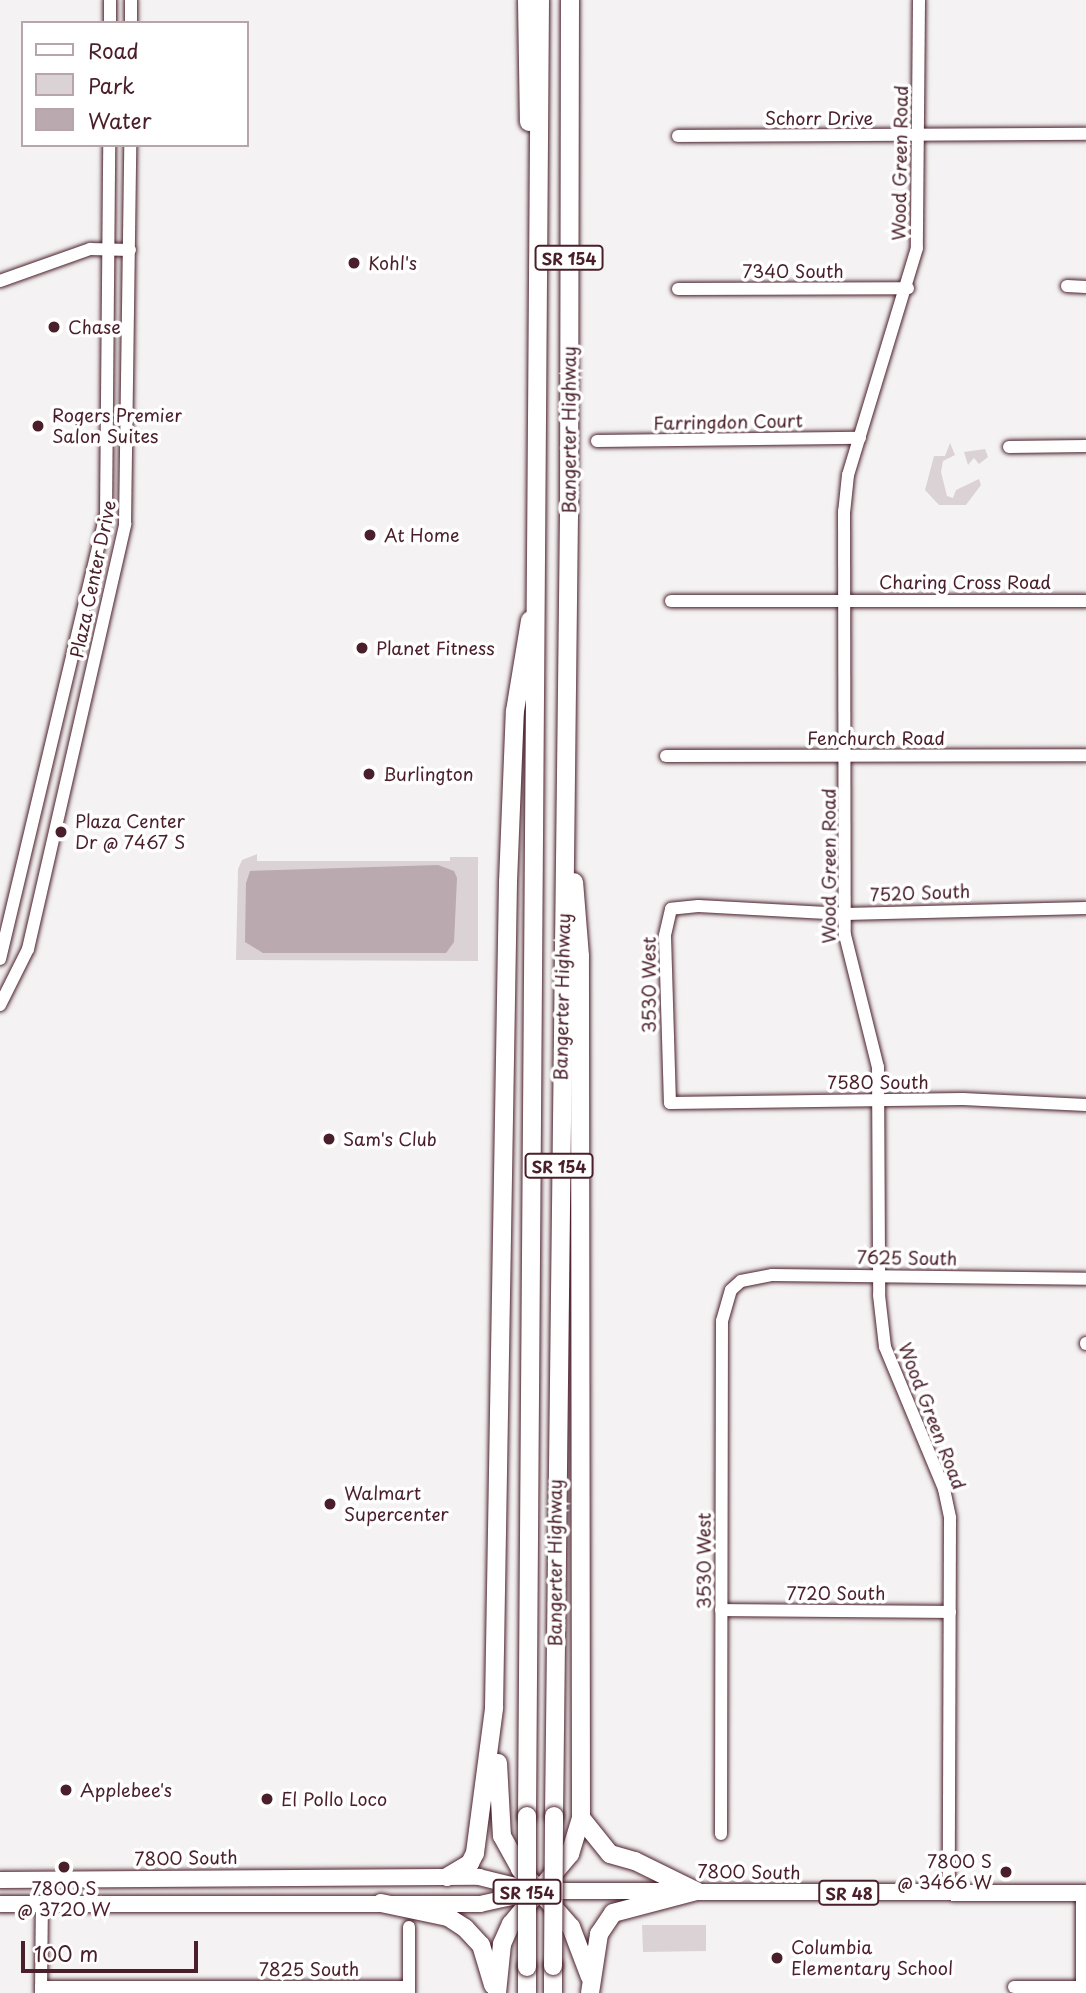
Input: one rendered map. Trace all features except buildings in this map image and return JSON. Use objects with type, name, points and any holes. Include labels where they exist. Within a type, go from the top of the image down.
[{"type":"highway","points":[[527,0],[528,117],[539,201]]},
{"type":"highway","name":"Bangerter Highway","points":[[527,1993],[540,0]]},
{"type":"highway","name":"Bangerter Highway","points":[[553,1993],[570,0]]},
{"type":"highway","points":[[538,582],[515,711],[508,881],[494,1708],[502,1836],[538,1891],[571,1927],[590,1985]]},
{"type":"highway","points":[[495,1993],[502,1944],[512,1924],[570,1854],[581,1818],[580,956],[565,774]]},
{"type":"highway","points":[[447,1877],[470,1863],[475,1853],[494,1708]]},
{"type":"highway","points":[[581,1818],[610,1854],[635,1861],[696,1891]]},
{"type":"highway","points":[[590,1985],[598,1934],[613,1913],[696,1891]]},
{"type":"highway","points":[[381,1903],[449,1917],[465,1928],[481,1945],[495,1993]]},
{"type":"main road","name":"7800 South","points":[[0,1880],[479,1877],[538,1891]]},
{"type":"main road","name":"7800 South","points":[[0,1904],[480,1904],[538,1891],[1084,1893]]},
{"type":"street","points":[[110,0],[110,21]]},
{"type":"street","points":[[131,0],[131,21]]},
{"type":"street","name":"Wood Green Road","points":[[919,0],[919,228],[908,288],[848,475],[844,511],[845,914],[847,956],[876,1045],[879,1100],[879,1276],[885,1347],[944,1489],[950,1518],[949,1894]]},
{"type":"street","name":"Schorr Drive","points":[[678,136],[1086,134]]},
{"type":"street","name":"Plaza Center Drive","points":[[0,959],[106,516],[109,147]]},
{"type":"street","name":"Plaza Center Drive","points":[[0,1005],[28,949],[125,524],[131,147]]},
{"type":"street","points":[[0,281],[90,249],[130,250]]},
{"type":"street","points":[[1067,286],[1086,286]]},
{"type":"street","name":"7340 South","points":[[678,289],[908,288]]},
{"type":"street","name":"Farringdon Court","points":[[597,441],[860,439]]},
{"type":"street","points":[[1009,447],[1086,446]]},
{"type":"street","name":"Charing Cross Road","points":[[671,601],[1086,601]]},
{"type":"street","name":"Fenchurch Road","points":[[666,756],[1086,755]]},
{"type":"street","name":"7520 South","points":[[671,909],[845,914],[1086,908]]},
{"type":"street","name":"3530 West","points":[[670,1103],[665,936],[671,909]]},
{"type":"street","name":"7580 South","points":[[670,1103],[879,1100],[1086,1105]]},
{"type":"street","name":"7625 South","points":[[731,1290],[756,1276],[1086,1279]]},
{"type":"street","name":"3530 West","points":[[720,1834],[722,1321],[731,1290]]},
{"type":"street","name":"7720 South","points":[[721,1610],[950,1612]]},
{"type":"street","points":[[1014,1986],[1082,1990],[1084,1893]]},
{"type":"street","points":[[41,1990],[42,1904]]},
{"type":"street","points":[[409,1927],[409,1990]]},
{"type":"street","name":"7825 South","points":[[41,1990],[409,1990]]},
{"type":"green space","points":[[950,443],[955,455],[943,461],[941,472],[947,496],[953,498],[956,490],[979,479],[981,485],[966,505],[939,505],[925,490],[934,456],[945,456]]},
{"type":"green space","points":[[985,449],[988,457],[979,464],[974,458],[968,465],[964,452]]},
{"type":"green space","points":[[257,854],[257,861],[450,861],[450,857],[478,857],[478,961],[236,960],[238,869],[242,860]]},
{"type":"green space","points":[[642,1925],[706,1925],[706,1951],[643,1952]]},
{"type":"water","points":[[438,865],[454,871],[457,878],[454,942],[446,953],[263,953],[245,942],[246,883],[250,871]]},
{"type":"place","name":"Kohl's","points":[[354,263]]},
{"type":"place","name":"Chase","points":[[54,327]]},
{"type":"place","name":"Rogers Premier Salon Suites","points":[[38,426]]},
{"type":"place","name":"At Home","points":[[370,535]]},
{"type":"place","name":"Planet Fitness","points":[[362,648]]},
{"type":"place","name":"Burlington","points":[[369,774]]},
{"type":"place","name":"Plaza Center Dr @ 7467 S","points":[[61,832]]},
{"type":"place","name":"Sam's Club","points":[[329,1139]]},
{"type":"place","name":"Walmart Supercenter","points":[[330,1504]]},
{"type":"place","name":"Applebee's","points":[[66,1790]]},
{"type":"place","name":"El Pollo Loco","points":[[267,1799]]},
{"type":"place","name":"7800 S @ 3720 W","points":[[64,1867]]},
{"type":"place","name":"7800 S @ 3466 W","points":[[1006,1872]]},
{"type":"place","name":"Columbia Elementary School","points":[[777,1958]]}]
